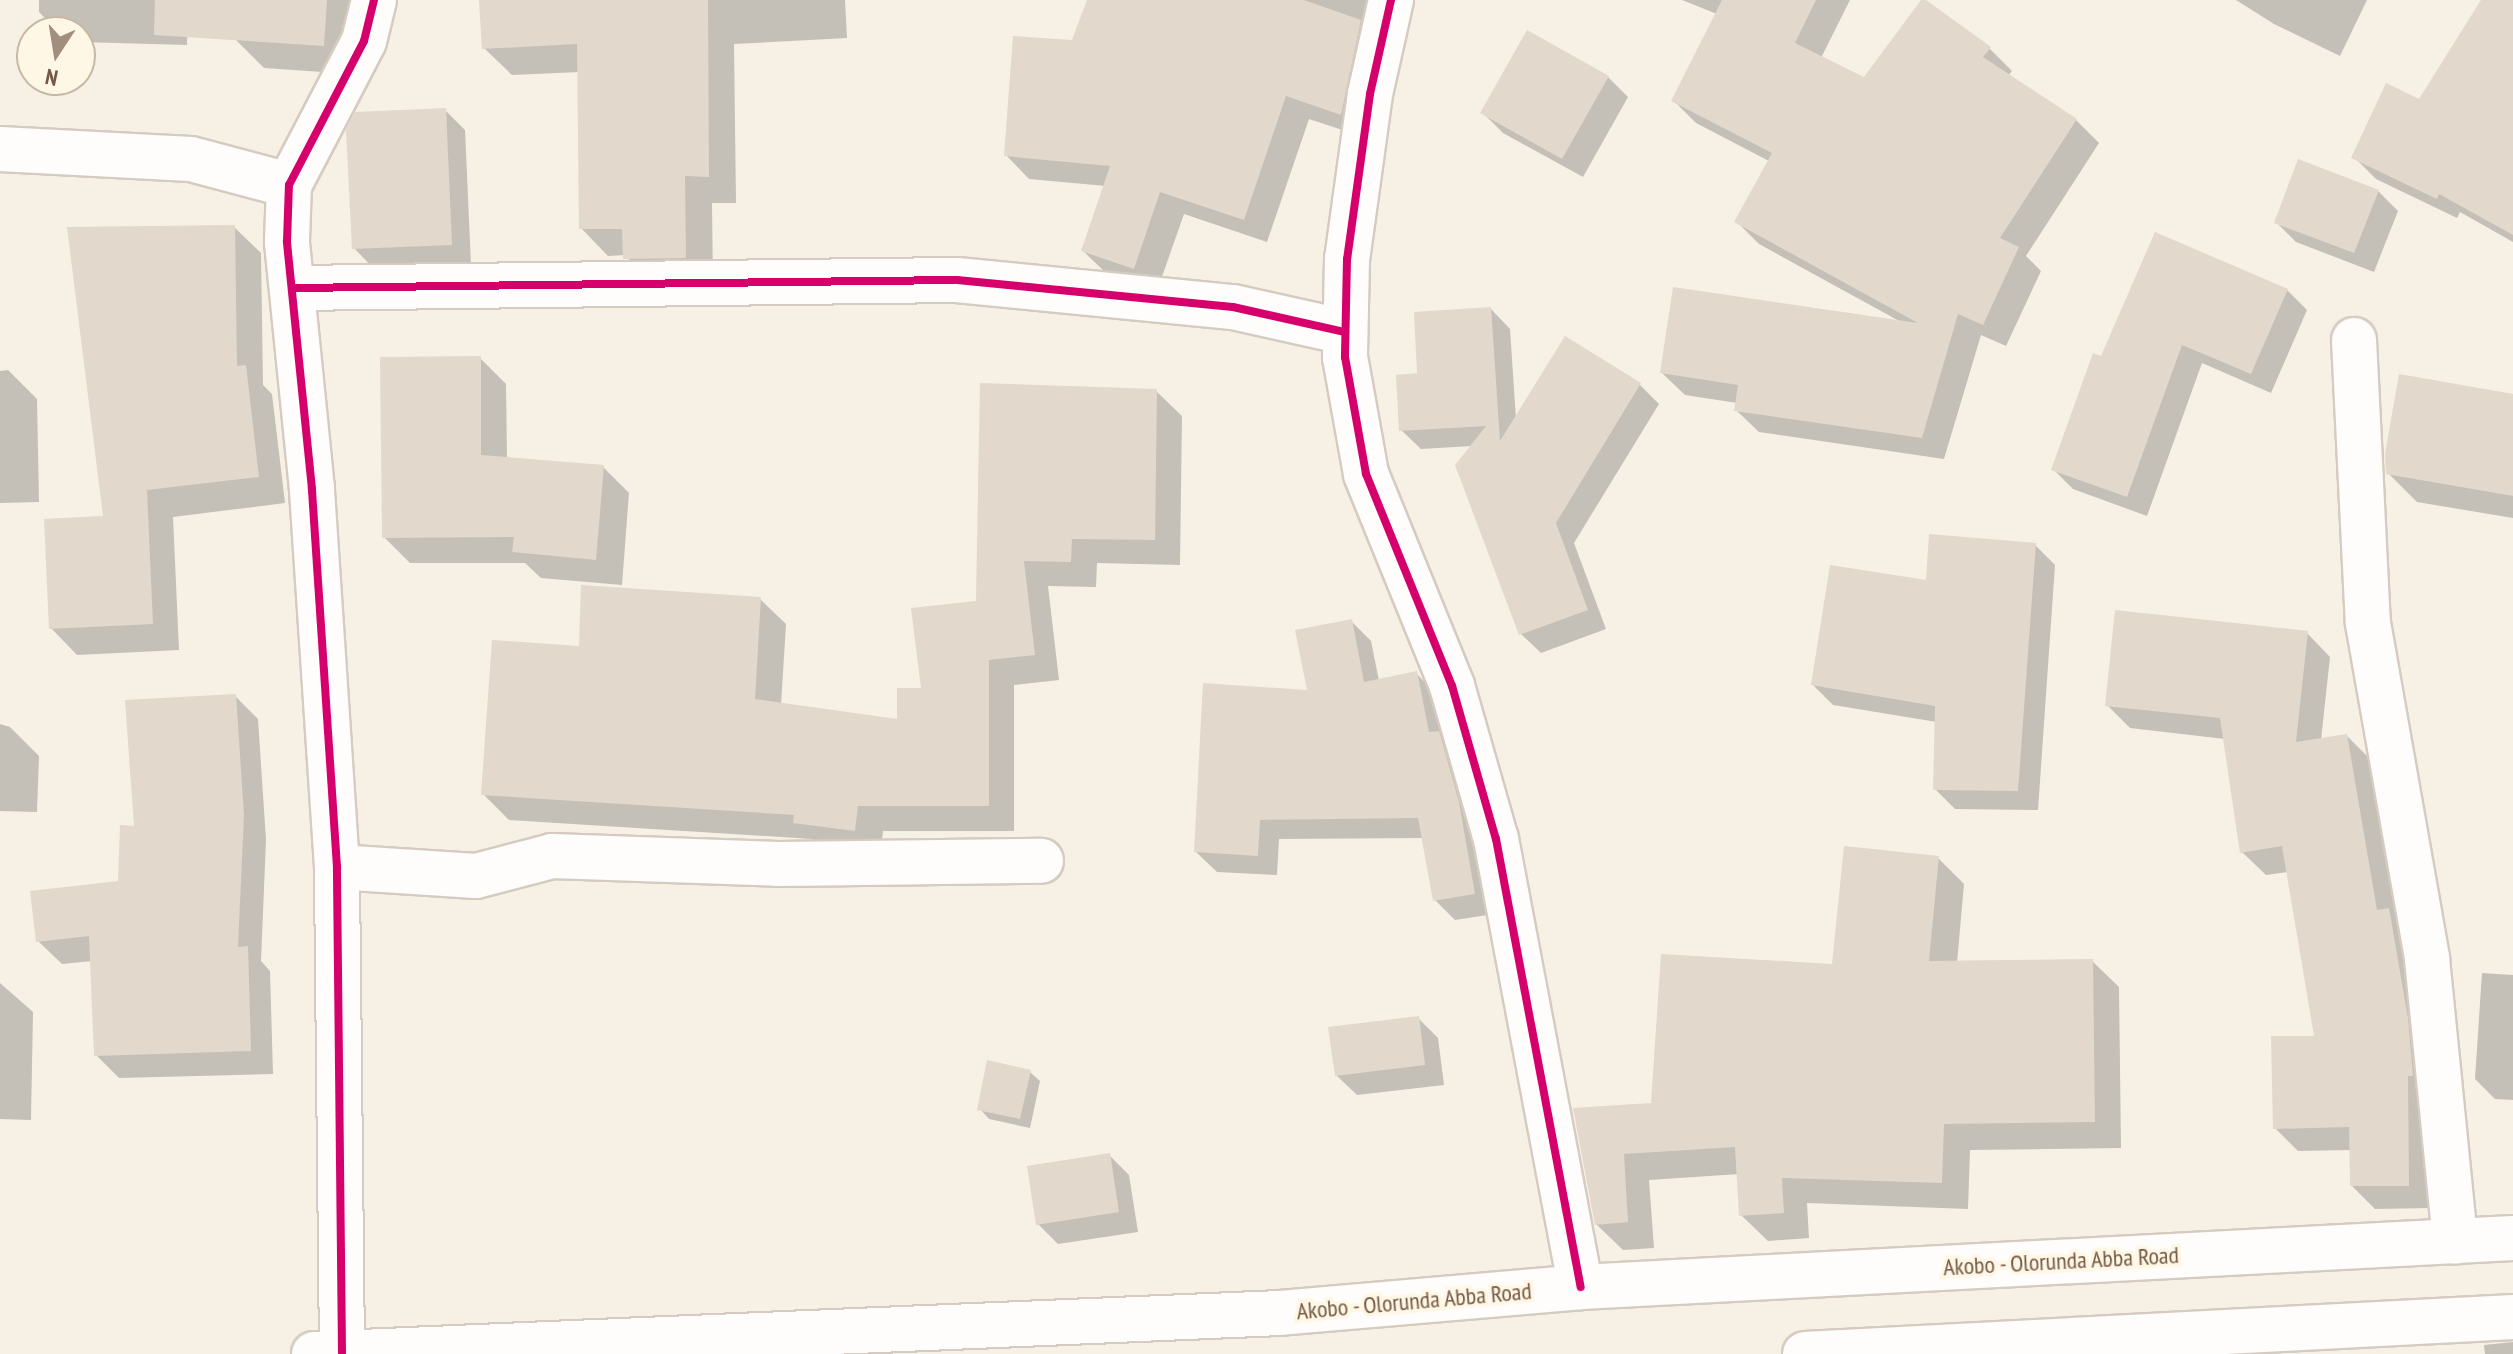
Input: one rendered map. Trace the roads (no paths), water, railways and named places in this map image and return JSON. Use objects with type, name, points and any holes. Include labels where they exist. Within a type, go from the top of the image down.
[{"type":"street","points":[[328,1353],[337,867],[312,489],[287,241],[289,185],[364,41],[374,0]]},
{"type":"street","points":[[1391,0],[1370,94],[1351,229],[1345,357],[1366,474],[1452,686],[1496,839],[1581,1287]]},
{"type":"street","points":[[0,149],[191,159],[289,185]]},
{"type":"street","points":[[292,288],[957,280],[1233,307],[1345,332]]},
{"type":"street","points":[[2354,340],[2368,623],[2427,959],[2455,1242]]},
{"type":"street","points":[[337,867],[476,876],[552,856],[778,864],[1041,861]]},
{"type":"street","name":"Akobo - Olorunda Abba Road","points":[[328,1353],[1279,1313],[1581,1287],[2513,1238]]},
{"type":"street","points":[[1805,1354],[2513,1317]]}]
